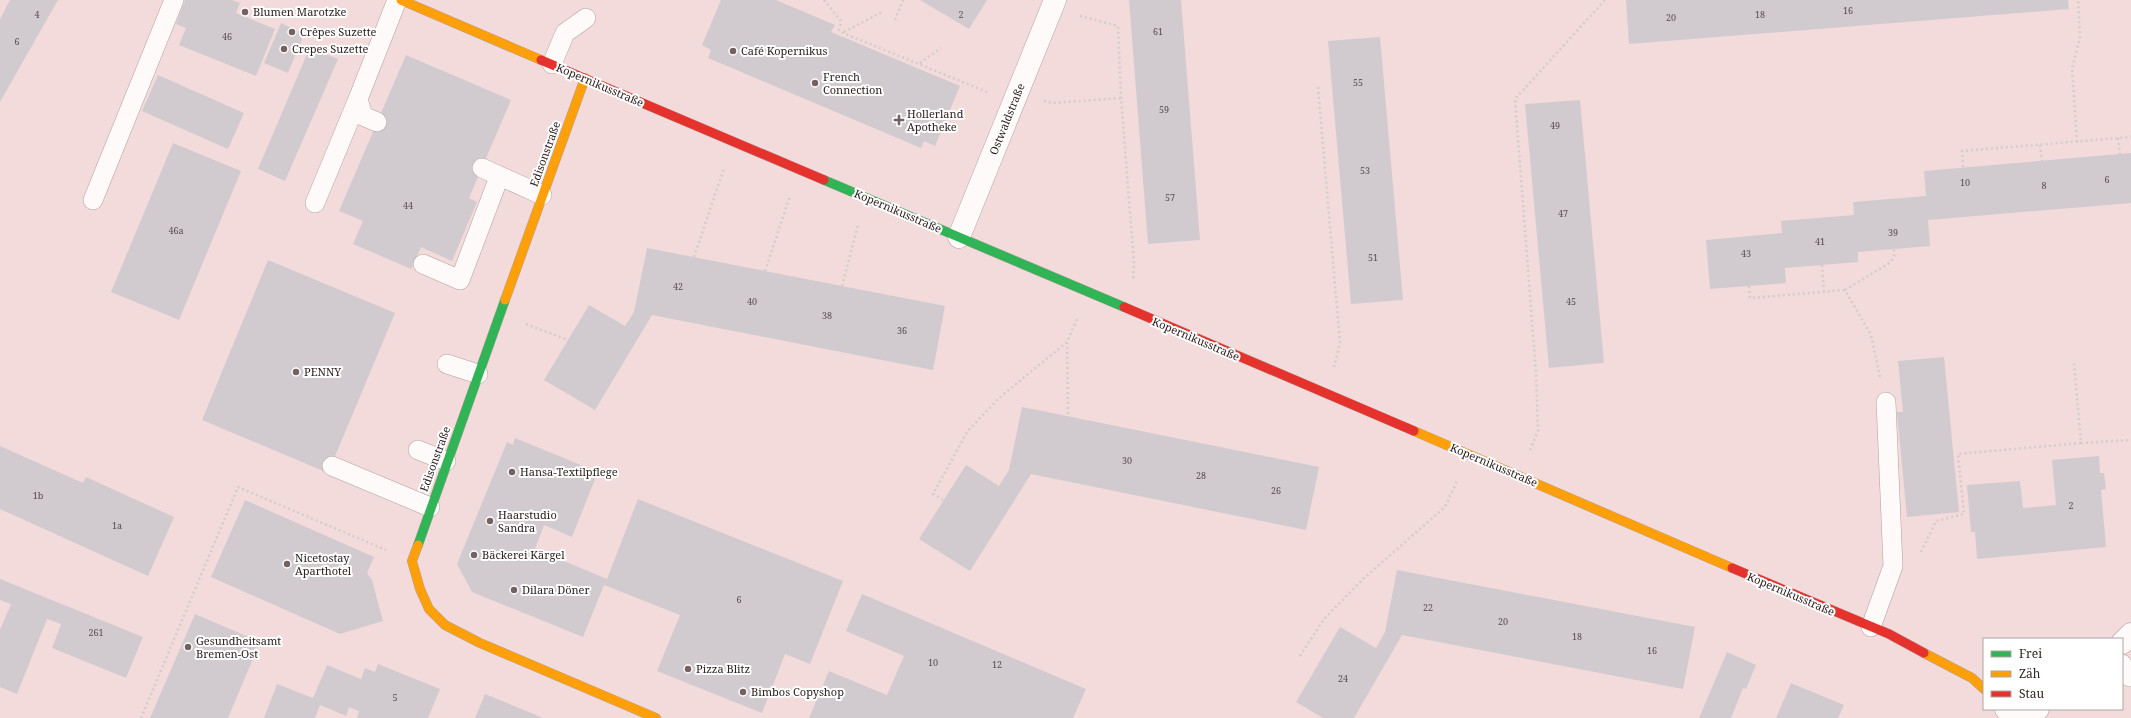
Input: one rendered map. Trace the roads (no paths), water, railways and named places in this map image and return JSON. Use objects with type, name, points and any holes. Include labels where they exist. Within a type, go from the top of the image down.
[{"type":"street","name":"Kopernikusstraße","points":[[401,0],[1469,455],[1518,474],[1808,602],[1897,637],[1972,678],[1983,688]]},
{"type":"street","name":"Ostwaldstraße","points":[[959,237],[1053,4]]},
{"type":"street","name":"Edisonstraße","points":[[585,78],[446,461],[412,561],[420,589],[429,609],[445,625],[480,643],[656,718]]},
{"type":"street","points":[[2123,642],[2131,634]]},
{"type":"street","points":[[2007,710],[2016,718]]},
{"type":"street","points":[[2026,718],[2037,710]]},
{"type":"lane","points":[[93,200],[174,0]]},
{"type":"lane","points":[[315,203],[397,0]]},
{"type":"lane","points":[[552,64],[565,34],[586,18]]},
{"type":"lane","points":[[358,99],[363,116],[377,122]]},
{"type":"lane","points":[[482,168],[542,195]]},
{"type":"lane","points":[[423,264],[460,280],[500,176]]},
{"type":"lane","points":[[447,364],[478,374]]},
{"type":"lane","points":[[1871,627],[1894,566],[1886,402]]},
{"type":"lane","points":[[418,450],[446,461]]},
{"type":"lane","points":[[332,466],[430,507]]},
{"type":"place","name":"Blumen Marotzke","points":[[245,12]]},
{"type":"place","name":"Crêpes Suzette","points":[[292,32]]},
{"type":"place","name":"Crepes Suzette","points":[[284,49]]},
{"type":"place","name":"Café Kopernikus","points":[[733,51]]},
{"type":"place","name":"French Connection","points":[[815,83]]},
{"type":"place","name":"Hollerland Apotheke","points":[[899,120]]},
{"type":"place","name":"PENNY","points":[[296,372]]},
{"type":"place","name":"Hansa-Textilpflege","points":[[512,472]]},
{"type":"place","name":"Haarstudio Sandra","points":[[490,521]]},
{"type":"place","name":"Bäckerei Kärgel","points":[[474,555]]},
{"type":"place","name":"Nicetostay Aparthotel","points":[[287,564]]},
{"type":"place","name":"Dilara Döner","points":[[514,590]]},
{"type":"place","name":"Gesundheitsamt Bremen-Ost","points":[[188,647]]},
{"type":"place","name":"Pizza Blitz","points":[[688,669]]},
{"type":"place","name":"Bimbos Copyshop","points":[[743,692]]}]
